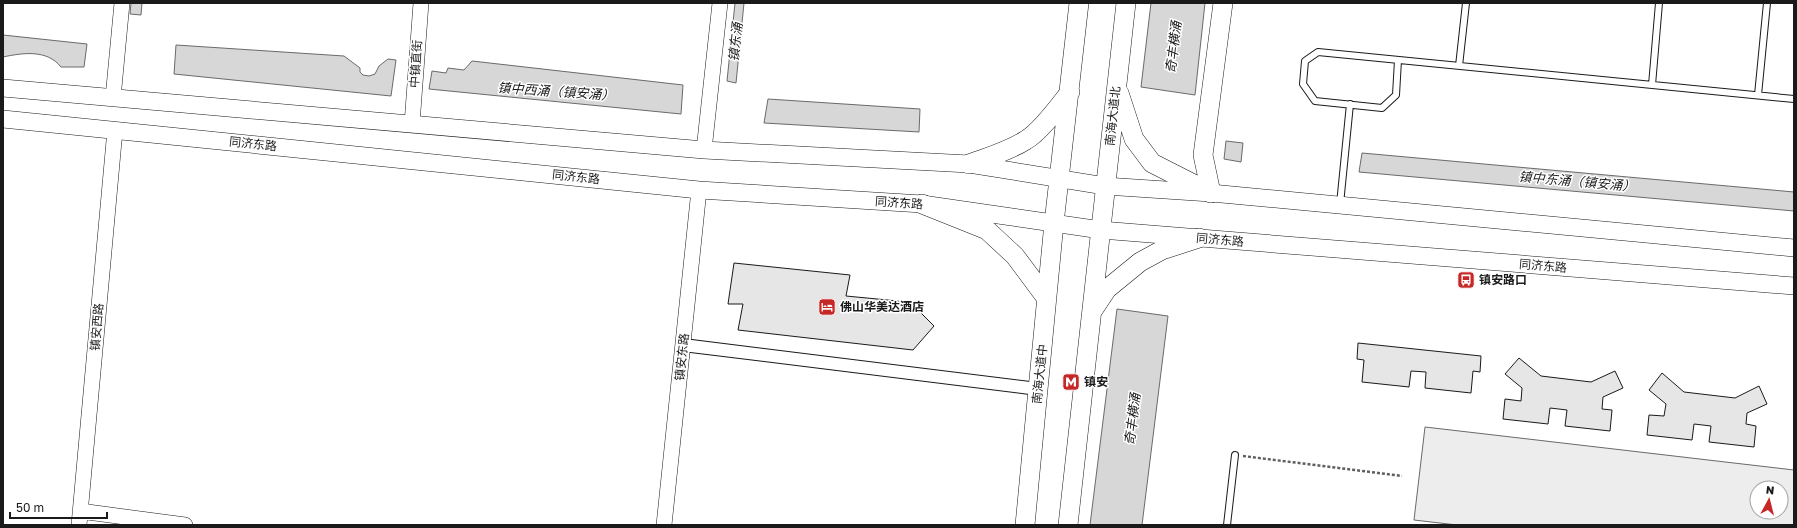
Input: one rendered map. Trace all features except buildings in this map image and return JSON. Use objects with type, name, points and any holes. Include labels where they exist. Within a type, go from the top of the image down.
[{"type":"highway","points":[[1054,223],[1079,3]]},
{"type":"highway","name":"南海大道北","points":[[1101,230],[1126,3]]},
{"type":"highway","points":[[1211,194],[1203,155],[1224,3]]},
{"type":"highway","points":[[1117,85],[1134,139],[1152,163],[1211,194]]},
{"type":"highway","points":[[969,164],[1001,153],[1028,140],[1049,118],[1070,92]]},
{"type":"highway","points":[[922,204],[987,230],[1015,256],[1047,299]]},
{"type":"highway","name":"南海大道中","points":[[1025,525],[1054,223]]},
{"type":"highway","points":[[1068,525],[1101,230]]},
{"type":"highway","points":[[1091,313],[1107,289],[1140,262],[1162,250],[1199,238]]},
{"type":"main road","points":[[3,88],[704,150],[969,164],[1105,186],[1340,205],[1794,248]]},
{"type":"main road","name":"同济东路","points":[[3,120],[115,130],[699,190],[922,204],[1101,230],[1794,286]]},
{"type":"street","points":[[113,98],[122,3]]},
{"type":"street","name":"中镇直街","points":[[412,124],[421,3]]},
{"type":"street","points":[[704,150],[720,3]]},
{"type":"street","name":"镇安西路","points":[[79,518],[115,130]]},
{"type":"street","name":"镇安东路","points":[[664,525],[699,190]]},
{"type":"street","points":[[683,345],[1038,389]]},
{"type":"street","points":[[79,518],[186,525]]},
{"type":"lane","points":[[1460,66],[1466,3]]},
{"type":"lane","points":[[1652,85],[1659,3]]},
{"type":"lane","points":[[1758,95],[1767,3]]},
{"type":"lane","points":[[1398,60],[1396,95],[1382,108],[1315,101],[1303,84],[1305,61],[1318,52],[1794,99]]},
{"type":"lane","points":[[1340,205],[1350,104]]},
{"type":"lane","points":[[1227,525],[1235,455]]},
{"type":"path","points":[[1235,455],[1402,476]]},
{"type":"shaded area","points":[[1425,427],[1794,470],[1794,525],[1457,525],[1414,520]]},
{"type":"water","points":[[131,3],[142,3],[141,15],[130,14]]},
{"type":"water","name":"镇东涌","points":[[735,3],[744,3],[736,83],[727,81]]},
{"type":"water","name":"奇丰横涌","points":[[1151,3],[1205,3],[1195,95],[1141,87]]},
{"type":"water","points":[[3,35],[87,44],[84,67],[61,67],[49,57],[34,54],[18,54],[3,57]]},
{"type":"water","points":[[176,45],[344,56],[360,68],[360,72],[363,75],[369,76],[375,74],[379,66],[388,59],[396,60],[391,96],[174,74]]},
{"type":"water","name":"镇中西涌（镇安涌）","points":[[472,61],[683,85],[681,114],[429,89],[432,71],[446,73],[448,68],[464,70]]},
{"type":"water","points":[[768,99],[920,109],[919,132],[764,123]]},
{"type":"water","points":[[1226,141],[1243,143],[1241,162],[1224,159]]},
{"type":"water","name":"镇中东涌（镇安涌）","points":[[1362,153],[1794,192],[1794,211],[1359,172]]},
{"type":"water","name":"奇丰横涌","points":[[1117,309],[1168,316],[1142,525],[1090,525]]},
{"type":"place","name":"镇安路口","points":[[1466,280]]},
{"type":"place","name":"佛山华美达酒店","points":[[827,307]]},
{"type":"place","name":"镇安","points":[[1071,382]]}]
